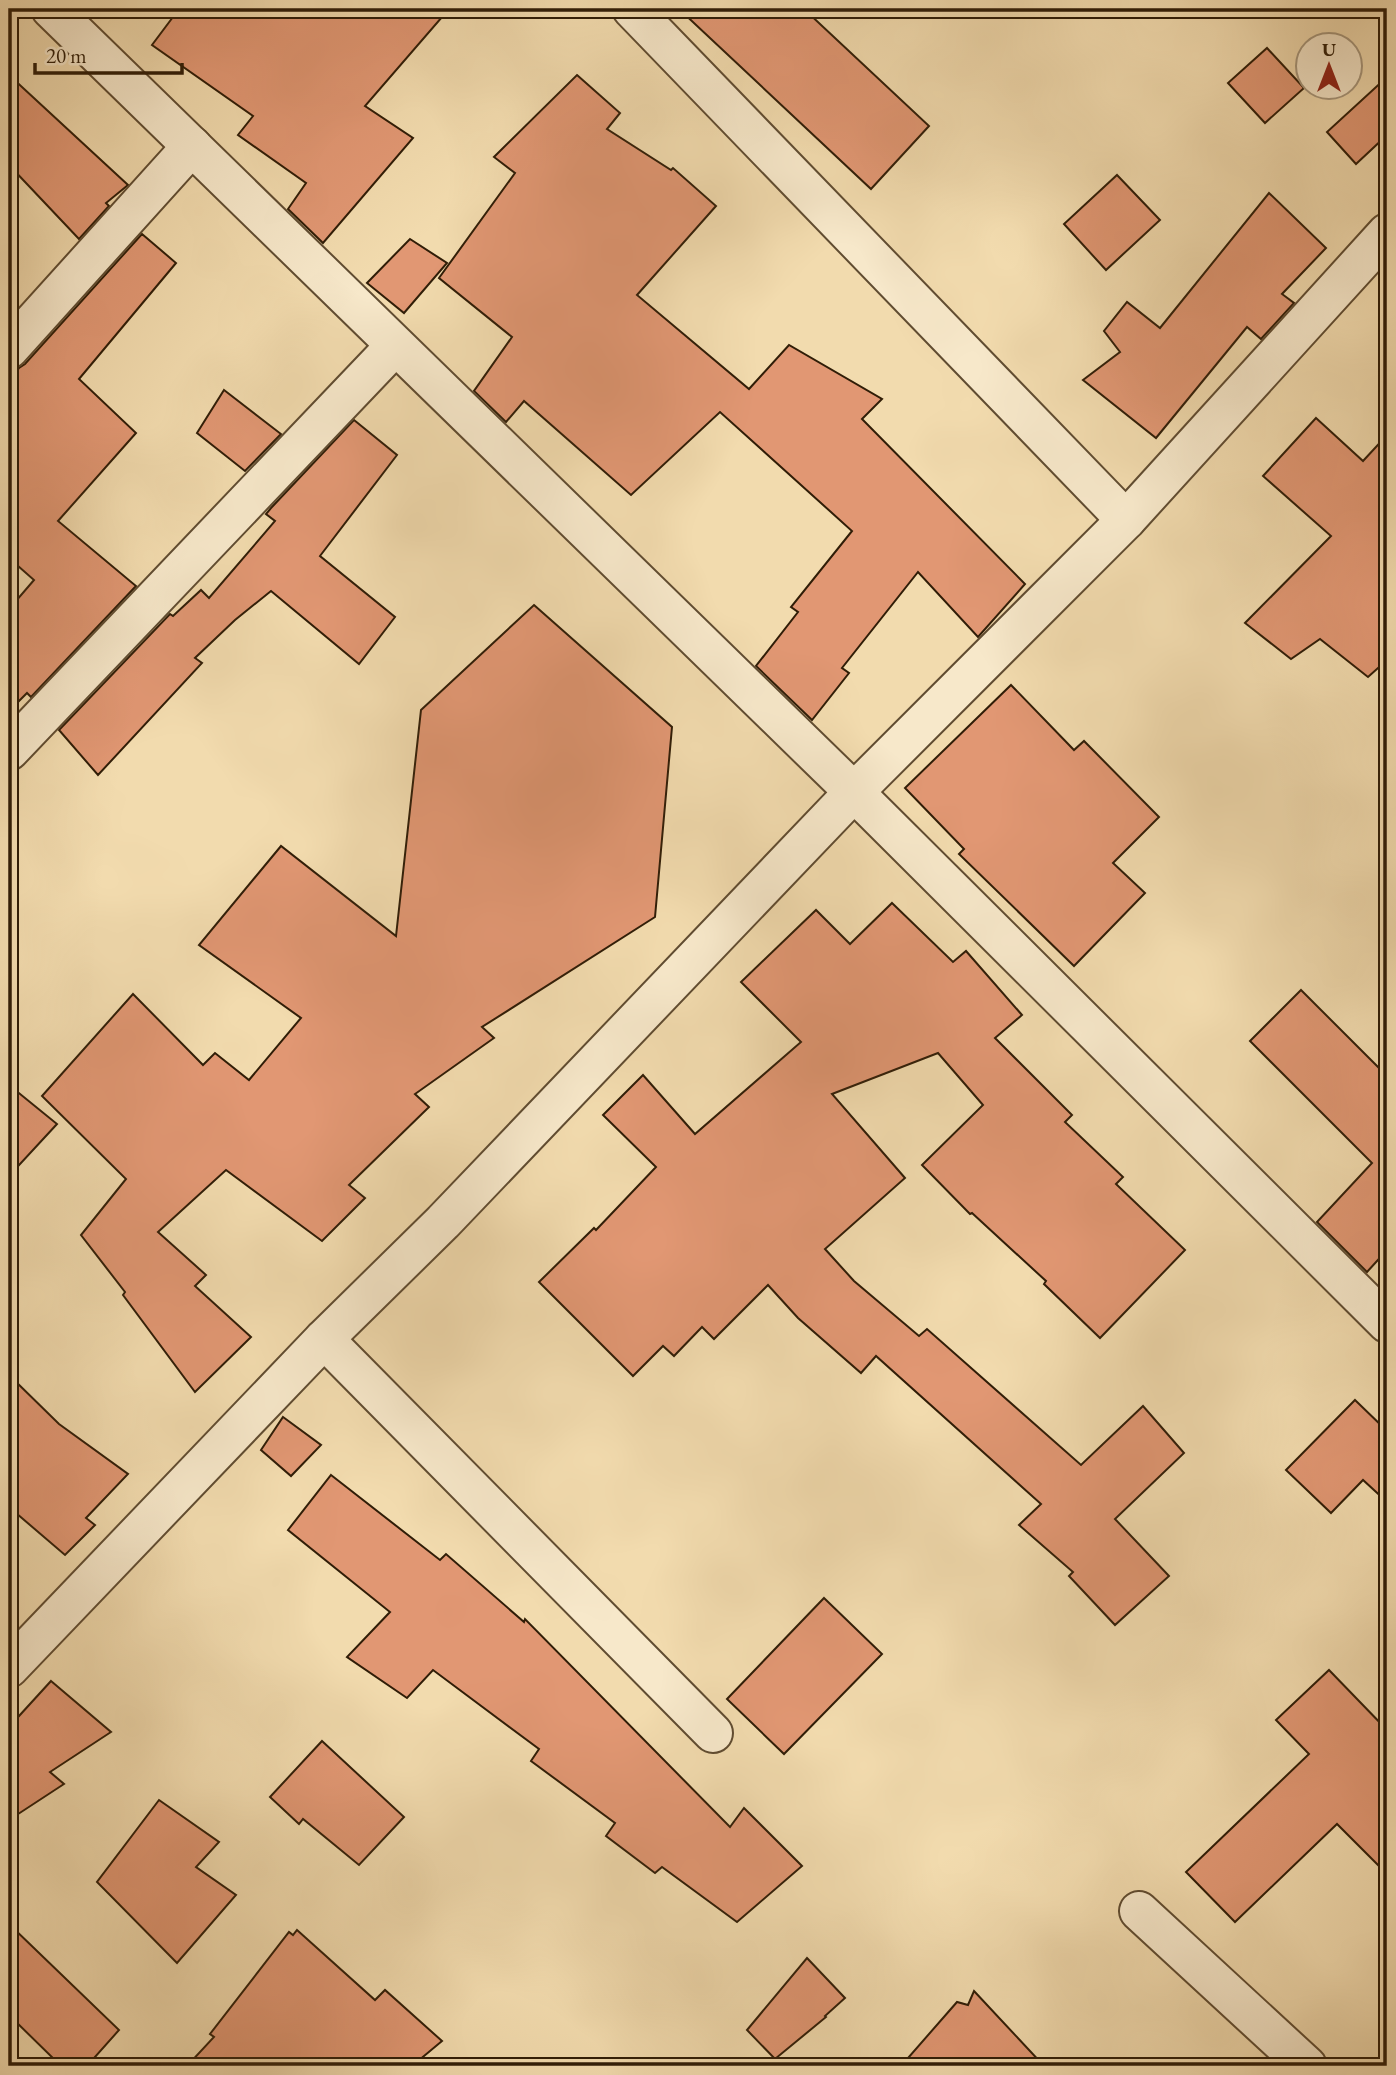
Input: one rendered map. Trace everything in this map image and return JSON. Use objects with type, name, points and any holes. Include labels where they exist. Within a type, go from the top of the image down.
[{"type":"street","points":[[51,9],[853,792],[1387,1323]]},
{"type":"street","points":[[632,9],[1126,520]]},
{"type":"street","points":[[9,349],[192,146]]},
{"type":"street","points":[[9,1668],[324,1339],[443,1222],[853,792],[1126,520],[1387,233]]},
{"type":"street","points":[[9,751],[396,346]]},
{"type":"street","points":[[324,1339],[713,1733]]},
{"type":"street","points":[[1139,1912],[1307,2066]]},
{"type":"building","points":[[179,9],[449,9],[365,106],[413,138],[323,243],[288,209],[306,183],[238,135],[253,116],[152,45]]},
{"type":"building","points":[[679,9],[804,9],[929,126],[871,189]]},
{"type":"building","points":[[1267,48],[1294,77],[1294,97],[1265,123],[1228,83]]},
{"type":"building","points":[[9,75],[128,185],[106,203],[109,206],[79,239],[9,165]]},
{"type":"building","points":[[577,75],[620,113],[607,129],[671,170],[673,168],[716,206],[637,295],[749,389],[789,345],[882,399],[862,419],[1025,584],[978,637],[918,572],[842,668],[849,673],[812,720],[756,666],[798,612],[791,607],[852,531],[720,412],[631,495],[524,401],[506,422],[474,391],[512,337],[439,278],[515,173],[494,157]]},
{"type":"building","points":[[1387,77],[1387,135],[1356,164],[1327,132],[1360,102],[1364,102],[1364,98]]},
{"type":"building","points":[[1117,175],[1160,220],[1106,270],[1064,224]]},
{"type":"building","points":[[1269,193],[1326,248],[1282,294],[1294,303],[1261,339],[1247,327],[1156,438],[1083,380],[1120,352],[1104,331],[1127,302],[1160,328]]},
{"type":"building","points":[[142,234],[176,263],[79,379],[136,433],[58,521],[136,586],[31,697],[27,693],[9,711],[9,609],[34,580],[9,558],[9,383],[19,368]]},
{"type":"building","points":[[410,239],[447,263],[404,313],[367,283]]},
{"type":"building","points":[[224,390],[281,434],[245,471],[197,433]]},
{"type":"building","points":[[1316,418],[1363,461],[1387,435],[1387,660],[1368,677],[1320,639],[1291,659],[1245,623],[1331,536],[1263,476]]},
{"type":"building","points":[[354,420],[397,455],[320,556],[395,617],[359,664],[271,591],[195,658],[202,663],[98,775],[59,730],[170,614],[173,616],[201,590],[209,598],[275,521],[266,514]]},
{"type":"building","points":[[534,605],[672,727],[655,917],[482,1027],[494,1038],[415,1094],[429,1107],[349,1185],[365,1198],[322,1241],[226,1170],[158,1232],[206,1275],[195,1286],[251,1337],[195,1392],[123,1295],[125,1292],[81,1235],[126,1179],[42,1096],[133,994],[203,1065],[215,1053],[249,1080],[301,1018],[199,945],[281,846],[396,936],[421,710]]},
{"type":"building","points":[[1011,685],[1074,750],[1084,741],[1159,817],[1113,863],[1145,893],[1074,966],[959,854],[964,849],[905,788]]},
{"type":"building","points":[[892,903],[953,962],[966,951],[1022,1015],[995,1038],[1072,1115],[1065,1122],[1123,1177],[1116,1184],[1185,1250],[1100,1338],[1044,1284],[1046,1281],[970,1214],[922,1165],[983,1105],[938,1053],[832,1094],[905,1178],[825,1249],[854,1281],[919,1336],[927,1329],[1081,1465],[1143,1406],[1184,1453],[1115,1519],[1169,1576],[1115,1625],[1069,1576],[1073,1572],[1019,1525],[1041,1504],[876,1356],[861,1373],[798,1318],[768,1285],[714,1339],[702,1327],[674,1356],[663,1346],[633,1376],[539,1282],[594,1228],[596,1230],[656,1167],[603,1115],[643,1075],[695,1134],[801,1042],[741,982],[816,910],[850,944]]},
{"type":"building","points":[[1301,990],[1387,1076],[1387,1250],[1367,1272],[1317,1222],[1372,1163],[1250,1041]]},
{"type":"building","points":[[9,1085],[57,1124],[9,1176]]},
{"type":"building","points":[[9,1375],[59,1424],[128,1474],[86,1518],[95,1525],[65,1555],[9,1507]]},
{"type":"building","points":[[1355,1400],[1387,1431],[1387,1502],[1363,1480],[1331,1513],[1286,1470]]},
{"type":"building","points":[[283,1417],[321,1445],[291,1476],[261,1450]]},
{"type":"building","points":[[331,1475],[440,1560],[446,1554],[524,1622],[525,1619],[730,1827],[744,1808],[802,1866],[737,1922],[662,1867],[655,1873],[606,1836],[615,1823],[531,1761],[539,1749],[433,1670],[407,1698],[347,1657],[390,1612],[288,1530]]},
{"type":"building","points":[[824,1598],[882,1654],[784,1754],[727,1699]]},
{"type":"building","points":[[1329,1670],[1387,1730],[1387,1874],[1337,1824],[1235,1922],[1186,1872],[1309,1754],[1276,1720]]},
{"type":"building","points":[[51,1681],[111,1732],[50,1772],[64,1784],[9,1820],[9,1727]]},
{"type":"building","points":[[322,1741],[404,1817],[359,1865],[303,1819],[299,1824],[270,1797]]},
{"type":"building","points":[[159,1800],[219,1842],[196,1867],[236,1895],[177,1963],[97,1882]]},
{"type":"building","points":[[9,1924],[119,2030],[87,2066],[61,2066],[9,2015]]},
{"type":"building","points":[[297,1930],[375,2000],[385,1990],[442,2041],[412,2066],[187,2066],[214,2037],[210,2034],[289,1932],[293,1935]]},
{"type":"building","points":[[807,1958],[845,1998],[775,2059],[747,2030]]},
{"type":"building","points":[[974,1991],[1044,2066],[901,2066],[957,2002],[968,2005]]}]
